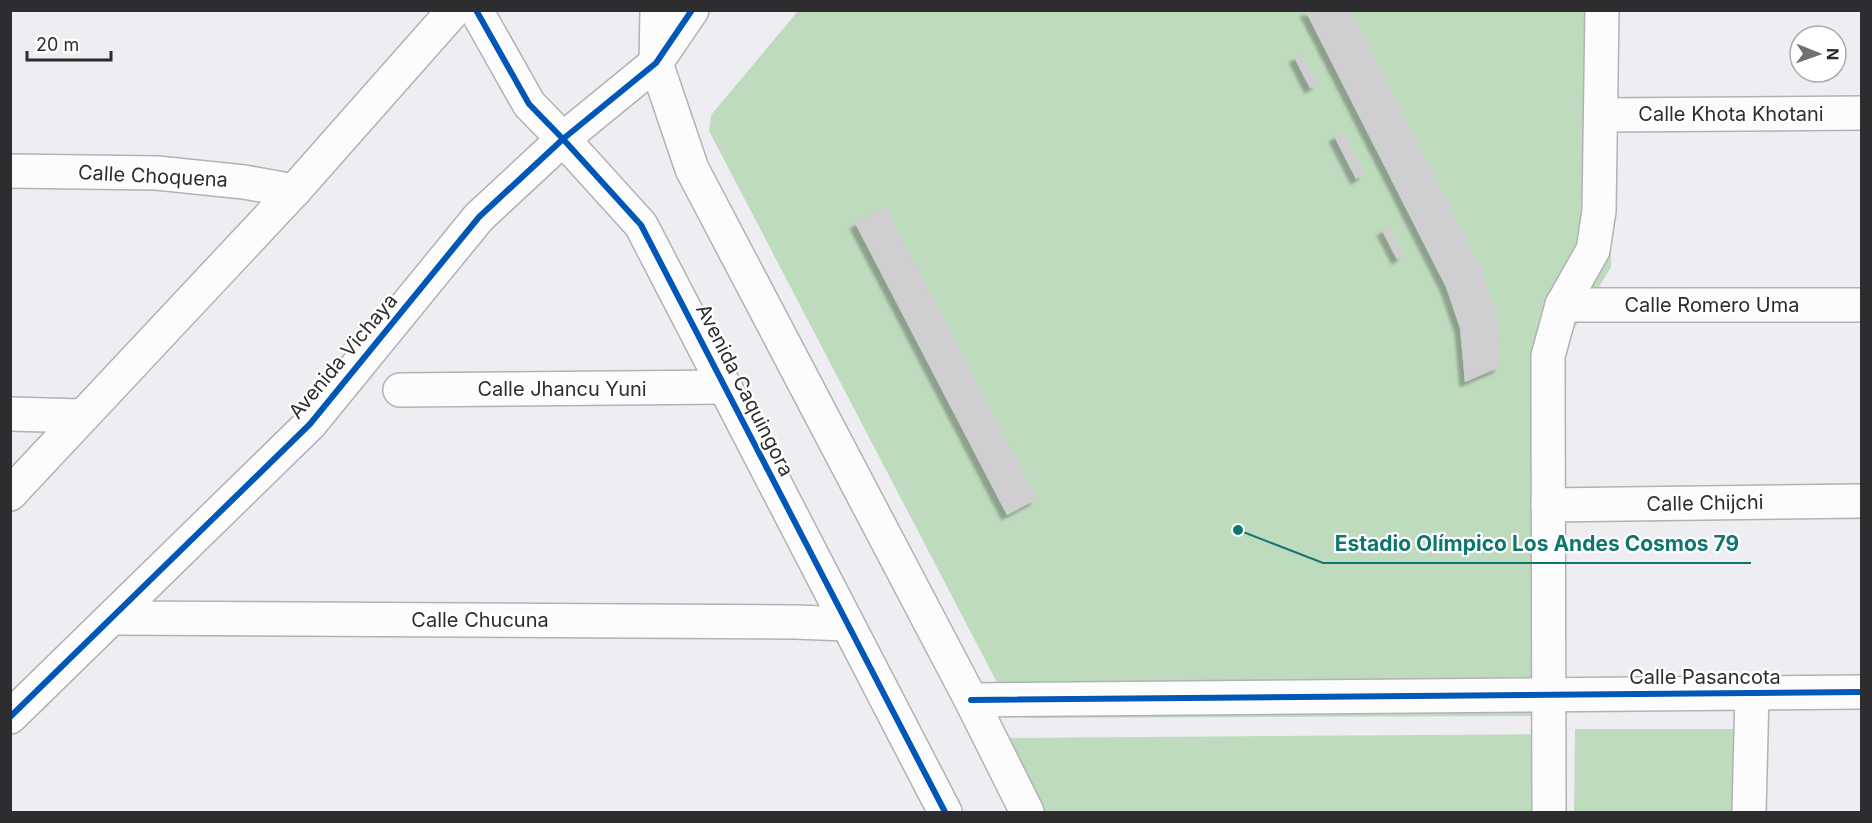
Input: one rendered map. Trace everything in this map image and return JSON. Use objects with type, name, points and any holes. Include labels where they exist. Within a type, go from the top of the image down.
[{"type":"street","points":[[10,494],[294,191],[454,10]]},
{"type":"street","name":"Avenida Caquingora","points":[[476,10],[529,104],[641,225],[945,813]]},
{"type":"street","points":[[657,10],[656,63],[692,169],[971,700],[1027,813]]},
{"type":"street","name":"Avenida Vichaya","points":[[10,717],[310,424],[479,218],[563,139],[656,63],[692,10]]},
{"type":"street","points":[[1549,813],[1548,356],[1562,305],[1593,250],[1599,211],[1602,10]]},
{"type":"street","name":"Calle Khota Khotani","points":[[1601,115],[1862,113]]},
{"type":"street","name":"Calle Choquena","points":[[10,171],[157,173],[244,182],[294,191]]},
{"type":"street","name":"Calle Romero Uma","points":[[1562,305],[1862,305]]},
{"type":"street","name":"Calle Jhancu Yuni","points":[[400,390],[725,387]]},
{"type":"street","points":[[10,414],[83,416]]},
{"type":"street","name":"Calle Chijchi","points":[[1548,505],[1862,501]]},
{"type":"street","name":"Calle Chucuna","points":[[113,618],[847,624]]},
{"type":"street","name":"Calle Pasancota","points":[[971,700],[1862,692]]},
{"type":"street","points":[[1749,813],[1752,693]]},
{"type":"green space","points":[[798,11],[1612,11],[1611,267],[1557,357],[1547,716],[1027,718],[1014,715],[709,131],[711,115]]},
{"type":"green space","points":[[1575,729],[1741,729],[1740,812],[1574,812]]},
{"type":"green space","points":[[1548,734],[1539,812],[1038,812],[1000,738]]},
{"type":"building","points":[[1305,10],[1351,10],[1482,270],[1498,318],[1500,367],[1465,382],[1460,328],[1446,287]]},
{"type":"building","points":[[1302,53],[1318,84],[1310,88],[1294,57]]},
{"type":"building","points":[[1343,131],[1365,174],[1356,179],[1334,136]]},
{"type":"building","points":[[886,207],[1037,499],[1007,515],[855,223]]},
{"type":"building","points":[[1389,226],[1404,255],[1397,259],[1382,230]]},
{"type":"cycle path","points":[[476,10],[529,104],[641,225],[945,812]]},
{"type":"cycle path","points":[[10,717],[310,424],[479,217],[563,139],[656,63],[692,10]]},
{"type":"cycle path","points":[[971,700],[1862,692]]},
{"type":"place","name":"Estadio Olímpico Los Andes Cosmos 79","points":[[1238,530]]}]
